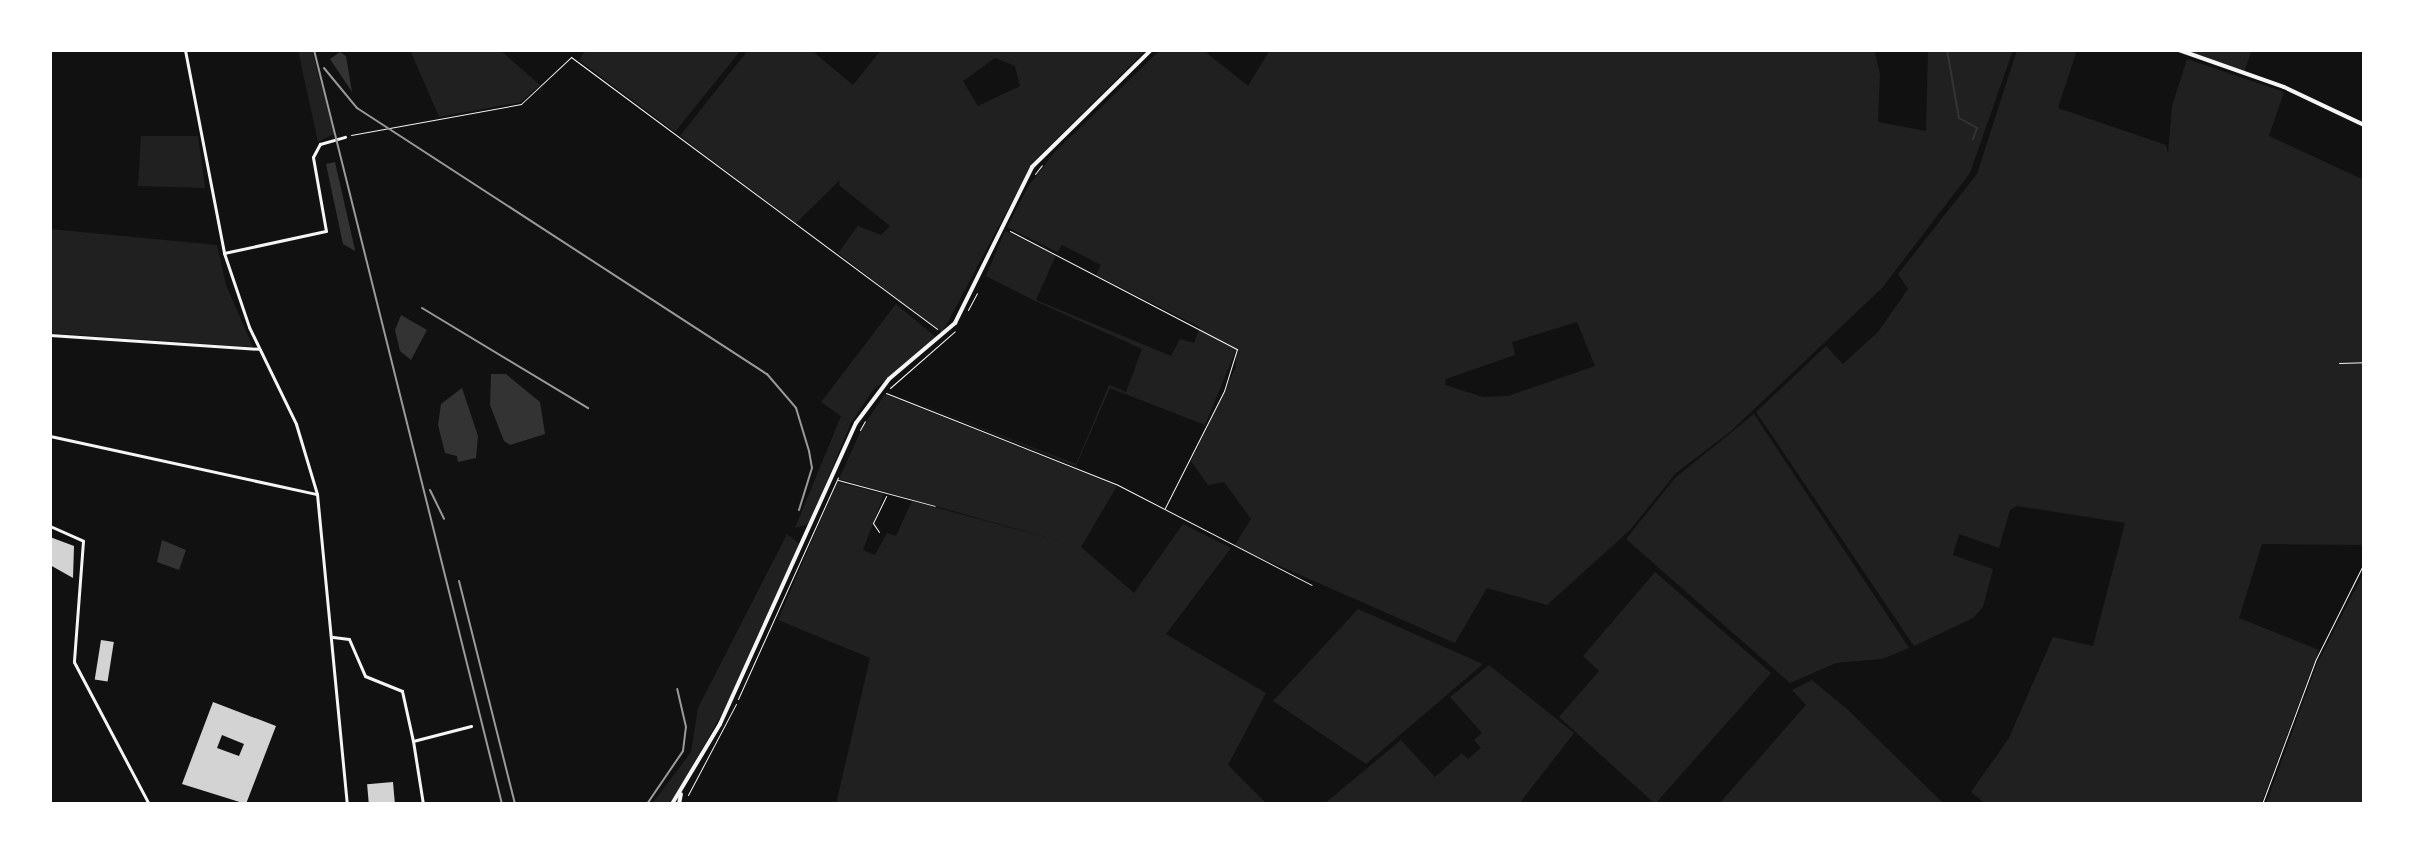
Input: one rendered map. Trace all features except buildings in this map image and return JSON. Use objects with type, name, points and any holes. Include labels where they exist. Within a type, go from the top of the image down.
[{"type":"main road","points":[[672,804],[724,714],[834,479],[856,423],[882,391],[943,335],[965,306],[1000,226],[1032,167],[1151,50]]},
{"type":"main road","points":[[2179,50],[2273,83],[2364,125]]},
{"type":"main road","points":[[681,802],[682,791]]},
{"type":"street","points":[[185,50],[224,253],[259,349],[296,424],[317,494],[347,804]]},
{"type":"street","points":[[224,253],[326,231],[313,157],[320,144],[345,137]]},
{"type":"street","points":[[50,335],[259,349]]},
{"type":"street","points":[[50,436],[317,494]]},
{"type":"street","points":[[50,526],[83,541],[74,659],[149,804]]},
{"type":"street","points":[[333,637],[349,639],[365,676],[402,691],[423,804]]},
{"type":"street","points":[[413,741],[471,726]]},
{"type":"path","points":[[345,137],[521,104],[571,57],[943,335]]},
{"type":"path","points":[[1028,184],[1045,162]]},
{"type":"path","points":[[1000,226],[1237,349],[1224,391],[1164,509]]},
{"type":"path","points":[[967,313],[980,285]]},
{"type":"path","points":[[879,401],[882,391],[960,326]]},
{"type":"path","points":[[2339,363],[2364,362]]},
{"type":"path","points":[[882,391],[1099,477],[1312,585]]},
{"type":"path","points":[[856,436],[867,418]]},
{"type":"path","points":[[681,802],[722,736],[834,479],[842,468]]},
{"type":"path","points":[[834,479],[935,506]]},
{"type":"path","points":[[879,532],[873,523],[887,494]]},
{"type":"path","points":[[2262,804],[2314,664],[2364,563]]},
{"type":"shaded area","points":[[298,50],[312,50],[334,134],[318,142]]},
{"type":"shaded area","points":[[410,50],[500,50],[540,85],[521,102],[439,117]]},
{"type":"shaded area","points":[[586,50],[741,50],[675,132],[579,60]]},
{"type":"shaded area","points":[[748,50],[811,50],[853,85],[881,50],[1146,50],[1033,162],[942,333],[838,253],[858,226],[881,235],[890,226],[839,185],[840,180],[796,223],[680,136]],"holes":[[[995,58],[1015,66],[1020,86],[978,106],[963,81]]]},
{"type":"shaded area","points":[[1160,50],[1203,50],[1248,86],[1270,50],[1874,50],[1880,74],[1878,122],[1926,131],[1928,50],[2013,50],[1970,173],[1882,288],[1731,431],[1676,473],[1630,530],[1547,605],[1487,588],[1455,643],[1234,546],[1251,519],[1224,482],[1208,485],[1191,461],[1236,367],[1236,350],[1205,425],[1110,388],[1076,466],[889,392],[1076,464],[1109,385],[1126,392],[1142,349],[1035,301],[986,276],[1005,231],[1056,255],[1036,300],[1171,356],[1180,339],[1194,343],[1200,327],[1096,275],[1101,265],[1062,245],[1057,252],[1007,227],[1029,185],[1054,153]],"holes":[[[1577,322],[1595,366],[1508,396],[1483,397],[1445,385],[1446,379],[1515,355],[1512,342]]]},
{"type":"shaded area","points":[[2017,50],[2077,50],[2058,108],[2166,145],[2168,153],[2172,106],[2187,59],[2284,92],[2269,136],[2364,180],[2364,545],[2262,544],[2239,618],[2319,650],[2261,804],[1986,804],[1971,792],[2009,738],[2053,637],[2093,646],[2125,523],[2017,506],[2010,510],[1999,548],[1959,534],[1953,555],[1993,569],[1983,607],[1973,618],[1914,646],[1756,412],[1826,346],[1843,364],[1878,332],[1908,289],[1898,274],[1977,174]]},
{"type":"shaded area","points":[[2181,50],[2252,50],[2244,72]]},
{"type":"shaded area","points":[[340,52],[346,56],[352,92],[330,59]]},
{"type":"shaded area","points":[[141,136],[198,136],[205,188],[138,186]]},
{"type":"shaded area","points":[[335,162],[355,251],[343,244],[326,164]]},
{"type":"shaded area","points":[[50,229],[217,245],[226,285],[253,347],[50,333]]},
{"type":"shaded area","points":[[896,304],[938,339],[873,390],[851,423],[809,524],[795,528],[841,416],[821,402]]},
{"type":"shaded area","points":[[401,315],[427,330],[411,360],[400,351],[395,330]]},
{"type":"shaded area","points":[[491,374],[506,374],[540,402],[545,434],[510,445],[504,441],[490,405]]},
{"type":"shaded area","points":[[462,388],[478,436],[476,458],[458,462],[457,456],[445,453],[438,425],[441,404]]},
{"type":"shaded area","points":[[885,394],[1117,486],[1081,547],[839,479],[862,428]]},
{"type":"shaded area","points":[[1754,414],[1909,648],[1882,659],[1836,663],[1790,683],[1626,539],[1675,478]]},
{"type":"shaded area","points":[[837,482],[884,494],[863,550],[875,555],[887,533],[896,536],[912,501],[1081,547],[1134,593],[1183,524],[1231,548],[1166,634],[1266,693],[1228,765],[1267,804],[836,804],[870,658],[778,620]]},
{"type":"shaded area","points":[[787,534],[801,545],[728,702],[675,798],[668,804],[652,804],[691,752],[698,708]]},
{"type":"shaded area","points":[[162,540],[186,550],[179,570],[157,562]]},
{"type":"shaded area","points":[[1655,572],[1771,673],[1655,804],[1559,717],[1599,671],[1583,656]]},
{"type":"shaded area","points":[[2364,572],[2364,804],[2266,804],[2317,664]]},
{"type":"shaded area","points":[[1358,609],[1483,664],[1366,764],[1273,701]]},
{"type":"shaded area","points":[[1489,665],[1574,733],[1519,804],[1324,804],[1401,740],[1435,777],[1462,753],[1468,759],[1481,748],[1474,740],[1482,733],[1450,697]]},
{"type":"shaded area","points":[[1812,680],[1848,710],[1944,804],[1719,804],[1806,705],[1792,690]]},
{"type":"waterway","points":[[1947,50],[1959,118],[1977,128],[1973,139]]},
{"type":"railway","points":[[314,50],[502,804]]},
{"type":"railway","points":[[324,68],[357,108],[767,374],[796,408],[809,451],[812,468],[799,510]]},
{"type":"railway","points":[[422,308],[588,408]]},
{"type":"railway","points":[[430,490],[444,519]]},
{"type":"railway","points":[[459,581],[515,804]]},
{"type":"railway","points":[[647,804],[683,751],[686,727],[677,689]]}]
